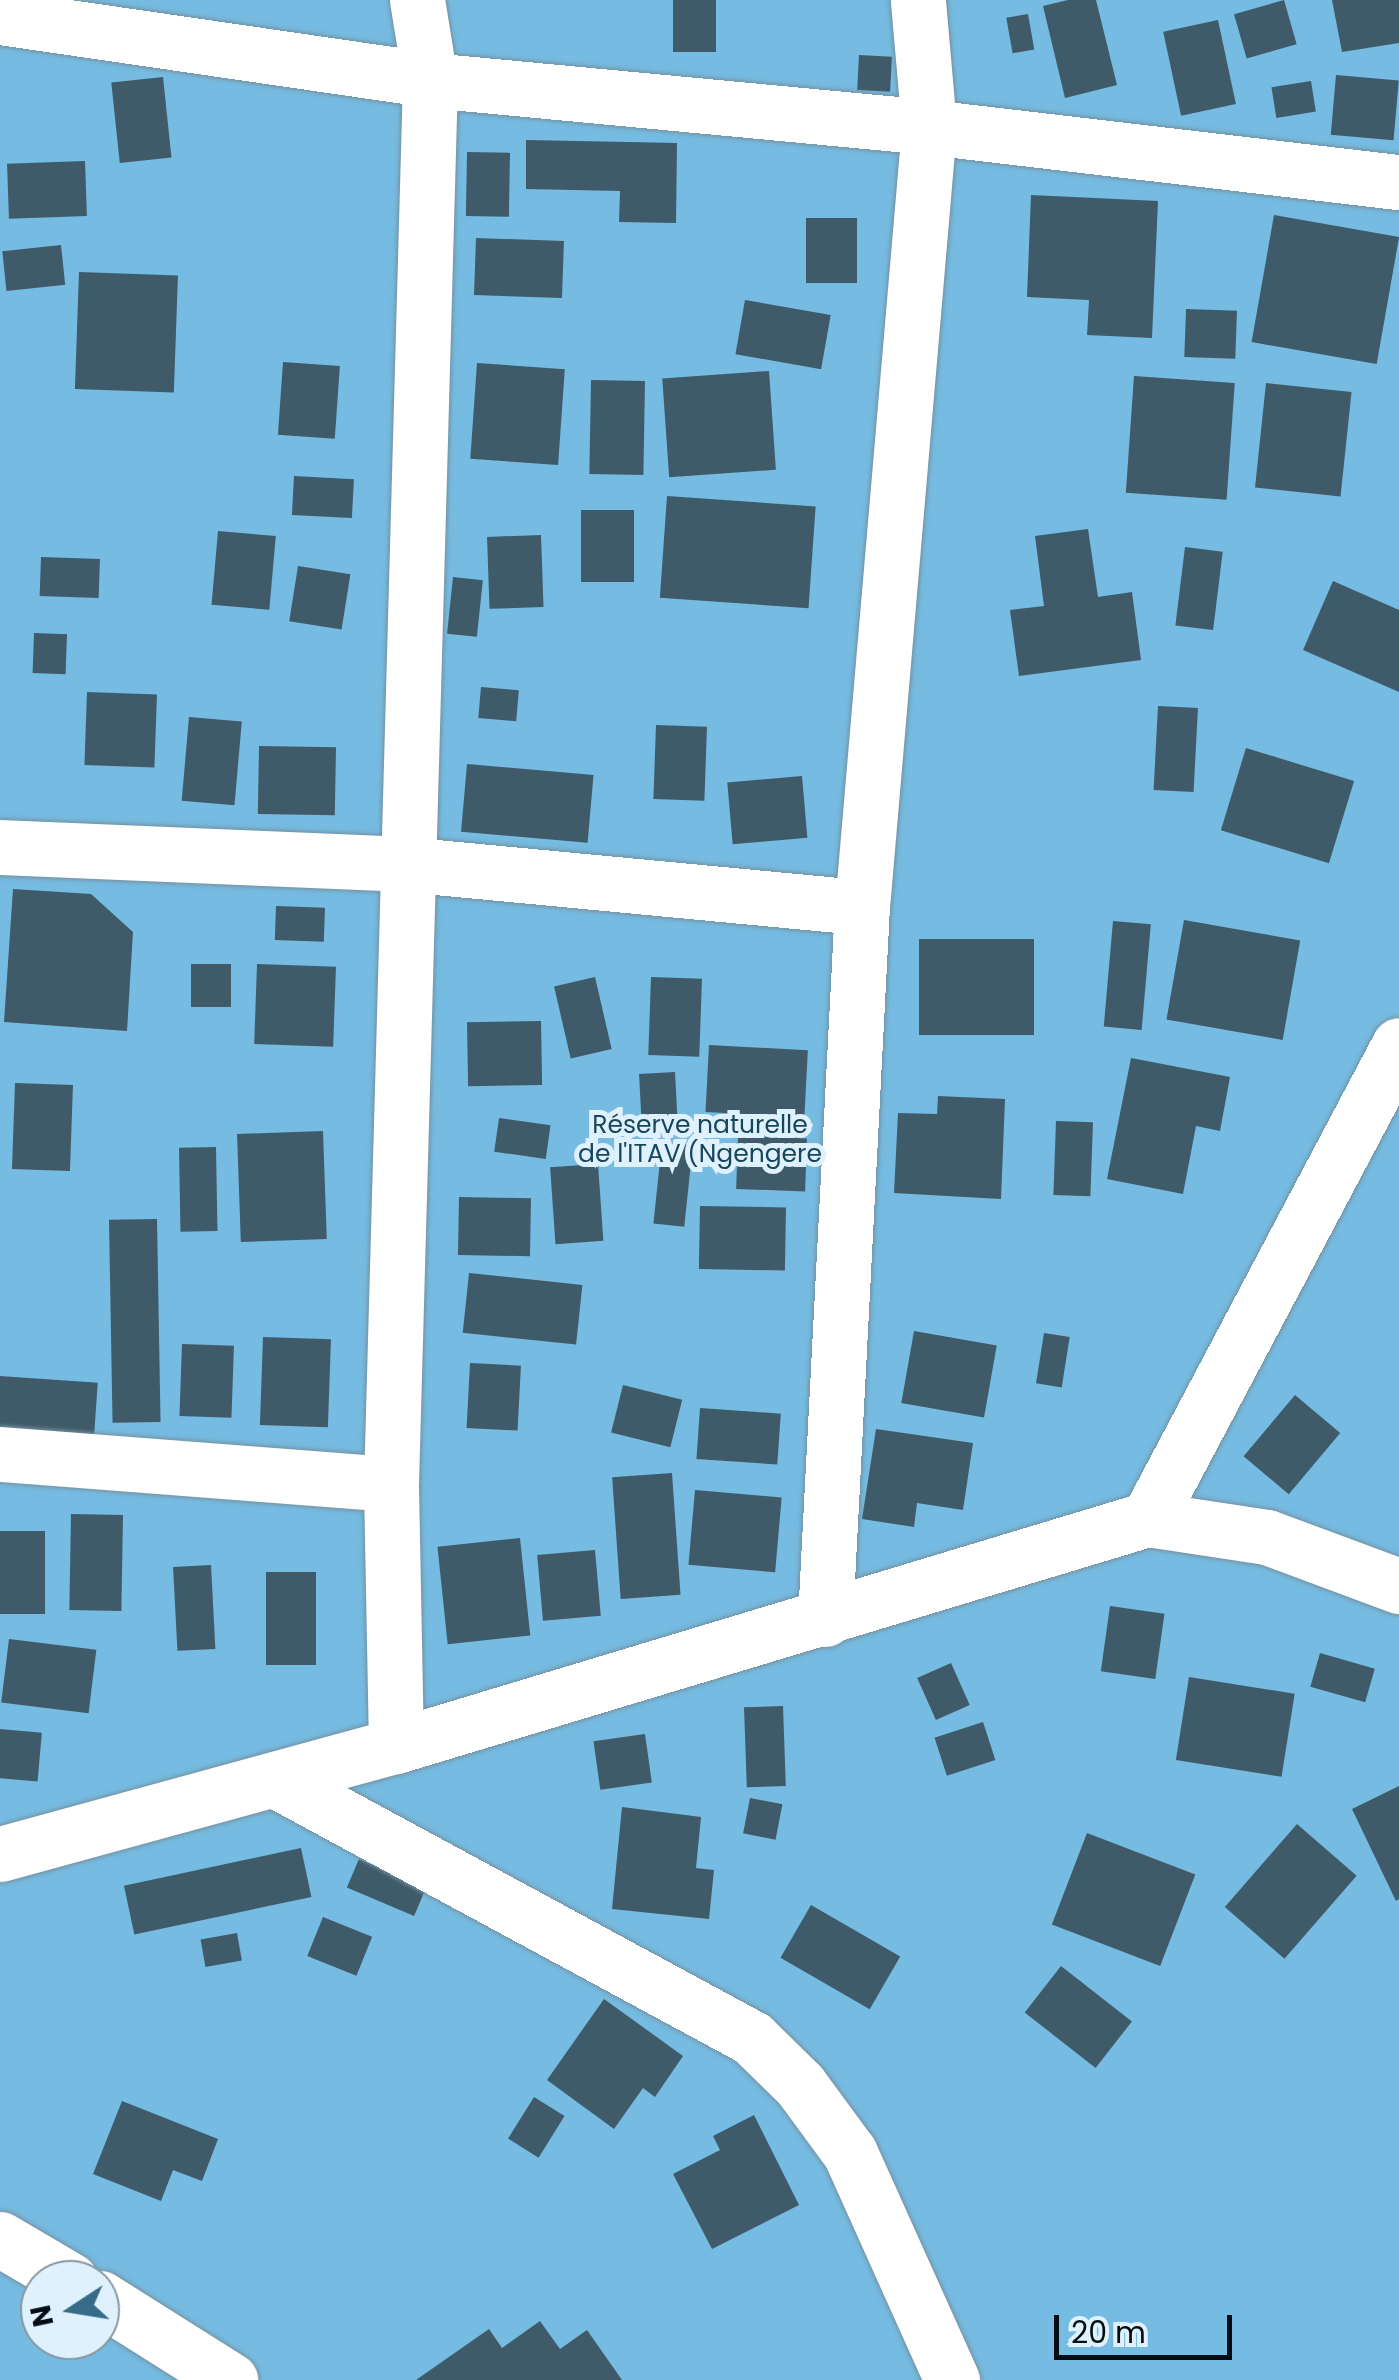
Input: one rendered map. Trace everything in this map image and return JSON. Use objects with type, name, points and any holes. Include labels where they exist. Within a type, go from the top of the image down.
[{"type":"street","points":[[396,1746],[391,1484],[404,864],[430,80],[417,0]]},
{"type":"street","points":[[824,1619],[862,907],[930,127],[918,0]]},
{"type":"street","points":[[0,17],[430,80],[930,127],[1399,182]]},
{"type":"street","points":[[0,848],[404,864],[862,907]]},
{"type":"street","points":[[1148,1518],[1399,1046]]},
{"type":"street","points":[[0,1454],[391,1484]]},
{"type":"street","points":[[0,1854],[396,1746],[1148,1518],[1267,1537],[1399,1586]]},
{"type":"street","points":[[275,1780],[752,2038],[800,2085],[850,2154],[952,2380]]},
{"type":"street","points":[[0,2239],[36,2260]]},
{"type":"street","points":[[120,2311],[230,2380]]},
{"type":"green space","name":"Réserve naturelle de l'ITAV (Ngengere","points":[[0,0],[1399,0],[1399,2380],[0,2380]]},
{"type":"building","points":[[673,0],[716,0],[716,52],[673,52]]},
{"type":"building","points":[[1068,0],[1096,0],[1117,85],[1065,98],[1043,6]]},
{"type":"building","points":[[1284,0],[1297,44],[1247,59],[1234,14]]},
{"type":"building","points":[[1332,0],[1399,0],[1399,43],[1342,52]]},
{"type":"building","points":[[1028,14],[1034,49],[1013,53],[1006,18]]},
{"type":"building","points":[[1218,20],[1236,104],[1181,116],[1163,32]]},
{"type":"building","points":[[859,55],[892,57],[890,92],[857,90]]},
{"type":"building","points":[[1336,75],[1399,80],[1394,140],[1331,135]]},
{"type":"building","points":[[163,77],[171,158],[120,163],[111,82]]},
{"type":"building","points":[[1311,81],[1316,112],[1276,118],[1271,87]]},
{"type":"building","points":[[526,140],[677,143],[676,223],[619,222],[620,191],[526,189]]},
{"type":"building","points":[[467,152],[510,153],[509,217],[466,216]]},
{"type":"building","points":[[85,161],[87,216],[9,219],[7,164]]},
{"type":"building","points":[[1031,195],[1158,201],[1152,338],[1087,335],[1089,300],[1027,297]]},
{"type":"building","points":[[1274,215],[1399,237],[1377,364],[1252,342]]},
{"type":"building","points":[[806,218],[857,218],[857,283],[806,283]]},
{"type":"building","points":[[476,238],[564,241],[562,298],[474,295]]},
{"type":"building","points":[[61,245],[65,285],[7,291],[2,251]]},
{"type":"building","points":[[79,272],[178,275],[174,392],[75,389]]},
{"type":"building","points":[[745,300],[831,315],[821,369],[735,354]]},
{"type":"building","points":[[1186,309],[1237,311],[1235,359],[1184,357]]},
{"type":"building","points":[[283,362],[340,366],[335,439],[278,435]]},
{"type":"building","points":[[477,363],[565,369],[558,465],[470,459]]},
{"type":"building","points":[[769,371],[776,470],[669,477],[662,378]]},
{"type":"building","points":[[1134,376],[1235,383],[1227,500],[1126,493]]},
{"type":"building","points":[[591,380],[645,381],[643,475],[589,474]]},
{"type":"building","points":[[1266,383],[1352,392],[1341,496],[1255,487]]},
{"type":"building","points":[[294,476],[354,479],[352,518],[292,515]]},
{"type":"building","points":[[667,496],[816,506],[809,608],[660,598]]},
{"type":"building","points":[[581,510],[634,510],[634,582],[581,582]]},
{"type":"building","points":[[1088,529],[1098,597],[1132,592],[1141,660],[1019,676],[1010,610],[1044,606],[1035,536]]},
{"type":"building","points":[[218,531],[276,536],[269,610],[212,605]]},
{"type":"building","points":[[541,535],[544,607],[490,609],[487,537]]},
{"type":"building","points":[[1185,547],[1223,552],[1213,630],[1175,625]]},
{"type":"building","points":[[41,557],[100,559],[99,598],[40,596]]},
{"type":"building","points":[[298,566],[350,574],[342,630],[289,621]]},
{"type":"building","points":[[453,577],[483,580],[477,637],[447,634]]},
{"type":"building","points":[[1333,581],[1399,610],[1399,692],[1303,650]]},
{"type":"building","points":[[34,633],[67,634],[66,674],[33,673]]},
{"type":"building","points":[[481,687],[519,690],[516,721],[478,718]]},
{"type":"building","points":[[87,692],[157,694],[154,767],[84,765]]},
{"type":"building","points":[[1158,706],[1198,708],[1194,792],[1154,790]]},
{"type":"building","points":[[189,717],[242,722],[234,805],[182,801]]},
{"type":"building","points":[[656,725],[707,727],[704,801],[653,799]]},
{"type":"building","points":[[259,746],[336,747],[335,815],[258,814]]},
{"type":"building","points":[[1246,748],[1354,781],[1329,863],[1221,830]]},
{"type":"building","points":[[467,764],[594,775],[588,843],[461,832]]},
{"type":"building","points":[[802,776],[807,838],[733,844],[727,783]]},
{"type":"building","points":[[13,889],[91,894],[133,932],[127,1031],[4,1022]]},
{"type":"building","points":[[276,906],[325,908],[324,942],[275,940]]},
{"type":"building","points":[[1184,920],[1300,940],[1283,1040],[1166,1019]]},
{"type":"building","points":[[1113,921],[1151,924],[1142,1030],[1104,1027]]},
{"type":"building","points":[[919,939],[1034,939],[1034,1035],[919,1035]]},
{"type":"building","points":[[191,964],[231,964],[231,1007],[191,1007]]},
{"type":"building","points":[[257,964],[336,967],[333,1047],[254,1044]]},
{"type":"building","points":[[595,977],[612,1049],[571,1059],[554,986]]},
{"type":"building","points":[[651,977],[702,979],[699,1057],[648,1055]]},
{"type":"building","points":[[541,1021],[542,1085],[468,1086],[467,1022]]},
{"type":"building","points":[[709,1045],[808,1050],[804,1117],[705,1112]]},
{"type":"building","points":[[1131,1058],[1230,1077],[1220,1131],[1196,1126],[1183,1194],[1107,1179]]},
{"type":"building","points":[[675,1072],[677,1117],[641,1119],[639,1074]]},
{"type":"building","points":[[15,1083],[73,1085],[70,1171],[12,1169]]},
{"type":"building","points":[[938,1096],[1005,1099],[1001,1199],[894,1193],[898,1113],[937,1114]]},
{"type":"building","points":[[499,1118],[550,1125],[546,1159],[494,1152]]},
{"type":"building","points":[[1056,1121],[1093,1122],[1090,1196],[1053,1195]]},
{"type":"building","points":[[323,1131],[327,1239],[241,1242],[237,1134]]},
{"type":"building","points":[[738,1136],[807,1138],[805,1191],[736,1189]]},
{"type":"building","points":[[662,1142],[693,1145],[684,1227],[653,1224]]},
{"type":"building","points":[[216,1147],[217,1231],[180,1232],[179,1148]]},
{"type":"building","points":[[598,1164],[603,1241],[555,1244],[550,1167]]},
{"type":"building","points":[[459,1197],[531,1198],[530,1256],[458,1255]]},
{"type":"building","points":[[700,1206],[786,1208],[785,1270],[699,1269]]},
{"type":"building","points":[[157,1219],[161,1422],[113,1423],[109,1220]]},
{"type":"building","points":[[469,1273],[582,1285],[576,1345],[463,1333]]},
{"type":"building","points":[[914,1331],[997,1346],[984,1417],[901,1403]]},
{"type":"building","points":[[1044,1333],[1070,1337],[1062,1387],[1036,1383]]},
{"type":"building","points":[[263,1337],[331,1339],[328,1427],[260,1425]]},
{"type":"building","points":[[182,1344],[234,1346],[231,1418],[179,1416]]},
{"type":"building","points":[[470,1363],[521,1366],[518,1431],[467,1428]]},
{"type":"building","points":[[0,1376],[98,1383],[94,1437],[0,1430]]},
{"type":"building","points":[[623,1385],[682,1400],[670,1447],[611,1433]]},
{"type":"building","points":[[1295,1395],[1340,1433],[1289,1494],[1244,1456]]},
{"type":"building","points":[[700,1408],[781,1414],[777,1465],[696,1459]]},
{"type":"building","points":[[876,1429],[973,1443],[963,1510],[917,1503],[914,1527],[862,1519]]},
{"type":"building","points":[[672,1473],[681,1595],[621,1599],[612,1477]]},
{"type":"building","points":[[695,1490],[782,1498],[775,1572],[688,1565]]},
{"type":"building","points":[[71,1514],[123,1515],[121,1611],[69,1610]]},
{"type":"building","points":[[0,1531],[45,1531],[45,1614],[0,1614]]},
{"type":"building","points":[[520,1538],[530,1635],[448,1644],[437,1547]]},
{"type":"building","points":[[595,1550],[601,1616],[543,1621],[537,1555]]},
{"type":"building","points":[[211,1565],[215,1649],[177,1651],[173,1567]]},
{"type":"building","points":[[266,1572],[316,1572],[316,1665],[266,1665]]},
{"type":"building","points":[[1110,1606],[1164,1614],[1155,1679],[1101,1671]]},
{"type":"building","points":[[9,1639],[96,1650],[89,1713],[1,1703]]},
{"type":"building","points":[[1320,1653],[1375,1669],[1365,1702],[1310,1687]]},
{"type":"building","points":[[951,1663],[970,1705],[936,1720],[917,1678]]},
{"type":"building","points":[[1189,1677],[1295,1694],[1282,1777],[1176,1760]]},
{"type":"building","points":[[783,1706],[786,1786],[747,1787],[744,1707]]},
{"type":"building","points":[[983,1722],[995,1760],[947,1776],[934,1738]]},
{"type":"building","points":[[0,1729],[42,1733],[38,1781],[0,1778]]},
{"type":"building","points":[[645,1734],[652,1783],[600,1790],[594,1741]]},
{"type":"building","points":[[1399,1786],[1399,1899],[1396,1901],[1352,1809]]},
{"type":"building","points":[[750,1798],[782,1804],[776,1840],[743,1833]]},
{"type":"building","points":[[622,1807],[701,1817],[696,1868],[714,1870],[709,1919],[612,1909]]},
{"type":"building","points":[[1297,1824],[1357,1876],[1284,1959],[1225,1907]]},
{"type":"building","points":[[1087,1833],[1195,1875],[1160,1966],[1052,1924]]},
{"type":"building","points":[[301,1848],[311,1897],[134,1935],[124,1886]]},
{"type":"building","points":[[359,1859],[426,1888],[414,1916],[347,1888]]},
{"type":"building","points":[[811,1905],[900,1956],[870,2009],[781,1958]]},
{"type":"building","points":[[323,1917],[372,1937],[356,1976],[307,1956]]},
{"type":"building","points":[[237,1933],[242,1961],[205,1967],[201,1939]]},
{"type":"building","points":[[1061,1966],[1132,2021],[1096,2068],[1025,2012]]},
{"type":"building","points":[[604,1999],[683,2056],[655,2097],[643,2088],[614,2129],[547,2080]]},
{"type":"building","points":[[534,2097],[565,2116],[539,2158],[508,2139]]},
{"type":"building","points":[[122,2101],[218,2139],[202,2181],[173,2170],[161,2201],[93,2174]]},
{"type":"building","points":[[754,2115],[799,2205],[712,2249],[673,2174],[720,2150],[713,2136]]},
{"type":"building","points":[[540,2321],[560,2349],[587,2330],[622,2380],[416,2380],[489,2329],[502,2348]]}]
